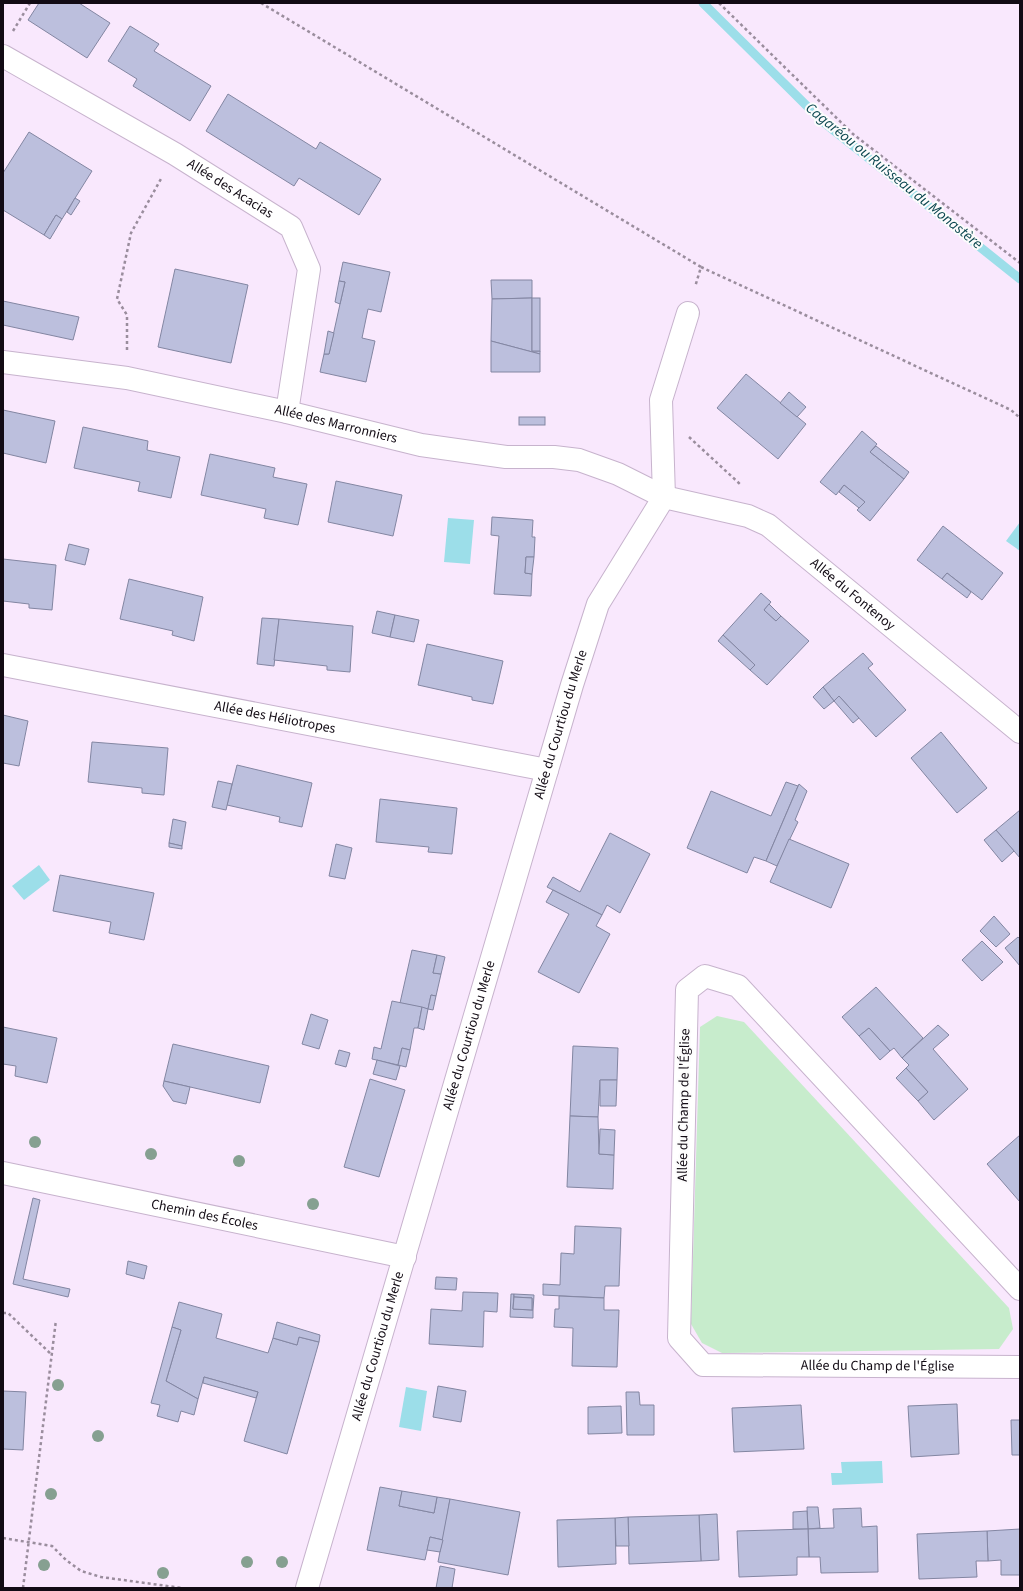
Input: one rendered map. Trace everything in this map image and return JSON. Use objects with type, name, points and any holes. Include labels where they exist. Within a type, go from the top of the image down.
[{"type":"street","name":"Allée des Acacias","points":[[3,56],[175,154],[291,227],[309,269],[287,412]]},
{"type":"street","points":[[664,497],[661,400],[688,313]]},
{"type":"street","name":"Allée des Marronniers","points":[[3,362],[127,378],[287,412],[421,445],[506,458],[554,458],[579,460],[618,474],[664,497]]},
{"type":"street","name":"Allée du Fontenoy","points":[[664,497],[748,516],[768,525],[1020,732]]},
{"type":"street","name":"Allée du Courtiou du Merle","points":[[308,1588],[547,770],[598,604],[664,497]]},
{"type":"street","name":"Allée des Héliotropes","points":[[3,664],[547,770]]},
{"type":"street","name":"Allée du Champ de l'Église","points":[[1020,1289],[738,986],[705,976],[687,990],[679,1338],[703,1365],[1020,1367]]},
{"type":"street","name":"Chemin des Écoles","points":[[3,1173],[405,1257]]},
{"type":"path","points":[[11,35],[30,3]]},
{"type":"path","points":[[261,3],[700,267],[1011,410],[1020,418]]},
{"type":"path","points":[[719,3],[854,134],[1020,263]]},
{"type":"path","points":[[127,378],[127,315],[117,299],[131,233],[175,154]]},
{"type":"path","points":[[688,313],[700,267]]},
{"type":"path","points":[[3,1313],[8,1313],[52,1355]]},
{"type":"path","points":[[23,1588],[30,1541],[56,1320]]},
{"type":"path","points":[[3,1538],[30,1541],[52,1546],[66,1560],[81,1571],[101,1577],[182,1588]]},
{"type":"green space","points":[[717,1016],[744,1022],[1009,1308],[1013,1329],[999,1349],[722,1353],[702,1343],[691,1324],[700,1027]]},
{"type":"water","points":[[448,518],[474,520],[470,564],[444,562]]},
{"type":"water","points":[[1020,522],[1020,551],[1006,541]]},
{"type":"water","points":[[39,865],[50,880],[24,900],[12,886]]},
{"type":"water","points":[[406,1387],[427,1391],[421,1431],[399,1427]]},
{"type":"water","points":[[882,1461],[883,1483],[832,1485],[831,1473],[842,1473],[841,1462]]},
{"type":"building","points":[[39,3],[79,3],[110,23],[87,58],[28,20]]},
{"type":"building","points":[[130,26],[159,44],[154,51],[211,86],[190,121],[133,86],[137,79],[108,61]]},
{"type":"building","points":[[228,94],[316,149],[320,142],[381,179],[359,215],[299,178],[294,186],[206,131]]},
{"type":"building","points":[[29,132],[92,171],[62,219],[56,215],[44,235],[3,210],[3,173]]},
{"type":"building","points":[[75,198],[80,201],[71,215],[67,212]]},
{"type":"building","points":[[56,215],[62,219],[50,239],[44,235]]},
{"type":"building","points":[[343,262],[390,272],[381,312],[368,309],[362,338],[375,341],[366,382],[320,372],[324,354],[329,354],[345,282],[339,281]]},
{"type":"building","points":[[175,269],[248,285],[231,363],[158,347]]},
{"type":"building","points":[[491,280],[532,280],[532,298],[492,299]]},
{"type":"building","points":[[339,281],[345,282],[340,304],[335,302]]},
{"type":"building","points":[[532,298],[532,351],[540,351],[540,354],[491,341],[492,299]]},
{"type":"building","points":[[532,298],[540,298],[540,351],[532,351]]},
{"type":"building","points":[[3,301],[79,317],[73,340],[3,325]]},
{"type":"building","points":[[328,331],[334,333],[329,354],[324,354]]},
{"type":"building","points":[[491,341],[540,354],[540,372],[491,372]]},
{"type":"building","points":[[746,374],[806,424],[778,459],[717,408]]},
{"type":"building","points":[[789,392],[806,407],[797,417],[780,403]]},
{"type":"building","points":[[3,410],[55,421],[46,463],[3,453]]},
{"type":"building","points":[[519,417],[545,417],[545,425],[519,425]]},
{"type":"building","points":[[83,427],[148,441],[147,450],[180,457],[171,498],[138,491],[140,482],[74,468]]},
{"type":"building","points":[[862,431],[877,444],[870,452],[904,479],[870,521],[857,510],[865,502],[844,485],[836,495],[820,482]]},
{"type":"building","points":[[876,446],[909,472],[904,479],[870,452]]},
{"type":"building","points":[[210,454],[275,468],[273,477],[307,484],[298,525],[264,518],[266,509],[201,495]]},
{"type":"building","points":[[336,481],[402,495],[393,536],[328,522]]},
{"type":"building","points":[[844,485],[865,502],[859,508],[839,492]]},
{"type":"building","points":[[492,517],[533,520],[532,537],[535,537],[534,557],[526,557],[525,573],[532,574],[531,596],[494,594],[499,536],[491,535]]},
{"type":"building","points":[[943,526],[1003,573],[982,600],[947,573],[942,579],[917,560]]},
{"type":"building","points":[[69,544],[89,549],[85,565],[65,560]]},
{"type":"building","points":[[526,557],[534,557],[532,574],[525,573]]},
{"type":"building","points":[[3,559],[56,565],[52,610],[29,608],[29,604],[3,601]]},
{"type":"building","points":[[947,573],[971,592],[967,598],[942,579]]},
{"type":"building","points":[[129,579],[203,597],[194,641],[172,635],[173,631],[120,619]]},
{"type":"building","points":[[761,593],[771,602],[764,610],[776,621],[781,616],[809,641],[767,685],[750,670],[755,665],[723,635]]},
{"type":"building","points":[[769,604],[781,616],[776,621],[764,610]]},
{"type":"building","points":[[377,611],[395,615],[390,637],[372,633]]},
{"type":"building","points":[[395,615],[419,620],[414,642],[390,637]]},
{"type":"building","points":[[262,618],[279,619],[274,666],[257,664]]},
{"type":"building","points":[[279,619],[353,626],[350,672],[327,670],[327,666],[274,660]]},
{"type":"building","points":[[723,635],[755,665],[750,670],[718,641]]},
{"type":"building","points":[[427,644],[503,661],[493,704],[472,700],[472,697],[418,685]]},
{"type":"building","points":[[863,653],[873,664],[868,668],[906,710],[876,737],[839,696],[834,701],[823,687]]},
{"type":"building","points":[[823,687],[834,701],[824,709],[813,697]]},
{"type":"building","points":[[839,696],[859,718],[853,723],[834,701]]},
{"type":"building","points":[[3,715],[28,721],[19,766],[3,763]]},
{"type":"building","points":[[941,732],[987,788],[957,813],[911,758]]},
{"type":"building","points":[[92,742],[168,748],[164,795],[142,793],[142,788],[88,782]]},
{"type":"building","points":[[237,765],[312,783],[302,827],[279,822],[280,817],[227,805]]},
{"type":"building","points":[[218,781],[232,784],[226,810],[212,807]]},
{"type":"building","points":[[786,782],[798,786],[766,861],[754,857],[747,873],[687,848],[711,791],[771,816]]},
{"type":"building","points":[[799,784],[807,791],[795,820],[798,822],[777,866],[766,861]]},
{"type":"building","points":[[380,799],[457,808],[452,854],[428,852],[429,847],[376,842]]},
{"type":"building","points":[[1020,810],[1020,858],[996,830]]},
{"type":"building","points":[[173,819],[186,822],[182,846],[169,843]]},
{"type":"building","points":[[996,830],[1014,851],[1002,862],[984,840]]},
{"type":"building","points":[[610,833],[650,854],[620,913],[607,905],[602,915],[547,887],[553,877],[580,892]]},
{"type":"building","points":[[789,839],[849,864],[831,908],[770,882]]},
{"type":"building","points":[[169,843],[182,846],[182,849],[169,847]]},
{"type":"building","points":[[336,844],[352,848],[345,879],[329,876]]},
{"type":"building","points":[[60,875],[154,893],[144,940],[109,933],[111,922],[53,911]]},
{"type":"building","points":[[553,890],[602,915],[596,926],[610,934],[579,993],[538,972],[569,914],[546,902]]},
{"type":"building","points":[[994,916],[1010,934],[996,947],[980,931]]},
{"type":"building","points":[[1018,937],[1020,939],[1020,966],[1005,948]]},
{"type":"building","points":[[982,941],[1003,962],[982,981],[962,960]]},
{"type":"building","points":[[412,950],[437,955],[433,973],[441,974],[436,996],[431,995],[428,1009],[400,1003]]},
{"type":"building","points":[[437,955],[445,957],[441,974],[433,973]]},
{"type":"building","points":[[876,987],[923,1038],[902,1058],[894,1048],[890,1051],[869,1028],[859,1036],[842,1017]]},
{"type":"building","points":[[431,995],[436,996],[433,1010],[428,1009]]},
{"type":"building","points":[[392,1001],[422,1007],[418,1028],[414,1028],[410,1050],[402,1048],[398,1065],[372,1059],[374,1047],[381,1049]]},
{"type":"building","points":[[422,1007],[428,1009],[424,1030],[418,1028]]},
{"type":"building","points":[[311,1014],[328,1020],[319,1049],[302,1044]]},
{"type":"building","points":[[938,1025],[949,1035],[933,1049],[968,1089],[934,1120],[918,1101],[928,1092],[906,1068],[909,1065],[902,1058]]},
{"type":"building","points":[[3,1027],[57,1038],[47,1083],[15,1076],[16,1066],[3,1064]]},
{"type":"building","points":[[869,1028],[890,1051],[880,1060],[859,1036]]},
{"type":"building","points":[[173,1044],[269,1066],[260,1103],[164,1081]]},
{"type":"building","points":[[573,1046],[618,1048],[617,1080],[600,1080],[598,1117],[570,1116]]},
{"type":"building","points":[[402,1048],[410,1050],[406,1067],[398,1065]]},
{"type":"building","points":[[339,1050],[350,1053],[346,1067],[335,1064]]},
{"type":"building","points":[[377,1060],[400,1066],[396,1080],[373,1074]]},
{"type":"building","points":[[906,1068],[928,1092],[918,1101],[896,1078]]},
{"type":"building","points":[[370,1079],[405,1090],[379,1177],[344,1167]]},
{"type":"building","points":[[600,1080],[617,1080],[616,1106],[600,1106]]},
{"type":"building","points":[[164,1081],[190,1087],[186,1104],[173,1101],[163,1086]]},
{"type":"building","points":[[570,1116],[598,1117],[599,1154],[614,1155],[613,1189],[567,1187]]},
{"type":"building","points":[[600,1129],[615,1130],[614,1155],[599,1154]]},
{"type":"building","points":[[1020,1135],[1020,1202],[987,1164]]},
{"type":"building","points":[[33,1198],[40,1200],[23,1279],[70,1289],[68,1297],[13,1284]]},
{"type":"building","points":[[575,1226],[621,1228],[619,1286],[605,1286],[604,1298],[543,1295],[543,1284],[560,1285],[561,1253],[574,1254]]},
{"type":"building","points":[[128,1261],[147,1266],[144,1279],[126,1274]]},
{"type":"building","points":[[436,1277],[457,1278],[456,1290],[435,1289]]},
{"type":"building","points":[[463,1292],[498,1293],[497,1312],[484,1311],[483,1347],[429,1344],[431,1309],[462,1311]]},
{"type":"building","points":[[511,1294],[514,1294],[513,1309],[533,1310],[533,1318],[510,1317]]},
{"type":"building","points":[[514,1294],[534,1295],[533,1310],[532,1298],[514,1297]]},
{"type":"building","points":[[559,1296],[604,1298],[604,1310],[619,1310],[617,1367],[572,1366],[573,1328],[554,1327],[555,1309],[559,1309]]},
{"type":"building","points":[[514,1297],[532,1298],[532,1310],[513,1309]]},
{"type":"building","points":[[179,1302],[222,1314],[216,1338],[268,1353],[273,1338],[297,1345],[299,1337],[319,1342],[287,1454],[244,1441],[258,1392],[204,1377],[198,1399],[166,1381],[181,1330],[172,1327]]},
{"type":"building","points":[[277,1322],[320,1335],[319,1342],[299,1337],[297,1345],[273,1338]]},
{"type":"building","points":[[172,1327],[181,1330],[166,1381],[198,1399],[194,1415],[181,1411],[178,1422],[157,1416],[160,1405],[151,1403]]},
{"type":"building","points":[[204,1377],[258,1392],[256,1398],[203,1383]]},
{"type":"building","points":[[438,1386],[466,1391],[461,1422],[433,1417]]},
{"type":"building","points":[[3,1391],[26,1392],[23,1450],[3,1449]]},
{"type":"building","points":[[626,1392],[639,1392],[640,1405],[654,1405],[654,1435],[627,1435]]},
{"type":"building","points":[[957,1404],[959,1454],[911,1457],[908,1406]]},
{"type":"building","points":[[801,1405],[804,1449],[734,1452],[732,1408]]},
{"type":"building","points":[[621,1406],[622,1433],[588,1434],[588,1407]]},
{"type":"building","points":[[1011,1420],[1020,1420],[1020,1455],[1012,1455]]},
{"type":"building","points":[[380,1487],[402,1491],[399,1506],[434,1513],[437,1497],[450,1499],[443,1540],[430,1537],[425,1560],[367,1550]]},
{"type":"building","points":[[402,1491],[437,1497],[434,1513],[399,1506]]},
{"type":"building","points":[[450,1499],[520,1512],[508,1575],[438,1562]]},
{"type":"building","points":[[807,1507],[818,1507],[820,1528],[808,1529]]},
{"type":"building","points":[[861,1508],[862,1527],[877,1526],[878,1572],[821,1573],[820,1557],[809,1557],[808,1529],[834,1528],[833,1509]]},
{"type":"building","points":[[807,1511],[808,1529],[793,1529],[793,1512]]},
{"type":"building","points":[[717,1514],[719,1560],[701,1561],[699,1515]]},
{"type":"building","points":[[699,1515],[701,1561],[629,1564],[628,1517]]},
{"type":"building","points":[[628,1517],[629,1546],[616,1546],[615,1518]]},
{"type":"building","points":[[615,1518],[616,1564],[558,1567],[557,1520]]},
{"type":"building","points":[[808,1529],[809,1557],[797,1557],[797,1575],[739,1577],[737,1531]]},
{"type":"building","points":[[1020,1529],[1020,1575],[1001,1575],[1001,1560],[988,1561],[987,1531]]},
{"type":"building","points":[[987,1531],[988,1561],[976,1561],[977,1577],[919,1579],[917,1534]]},
{"type":"building","points":[[430,1537],[443,1540],[440,1552],[427,1550]]},
{"type":"building","points":[[440,1566],[455,1569],[452,1588],[436,1588]]},
{"type":"waterway","name":"Cagaréou ou Ruisseau du Monastère","points":[[703,3],[822,121],[1020,279]]}]
